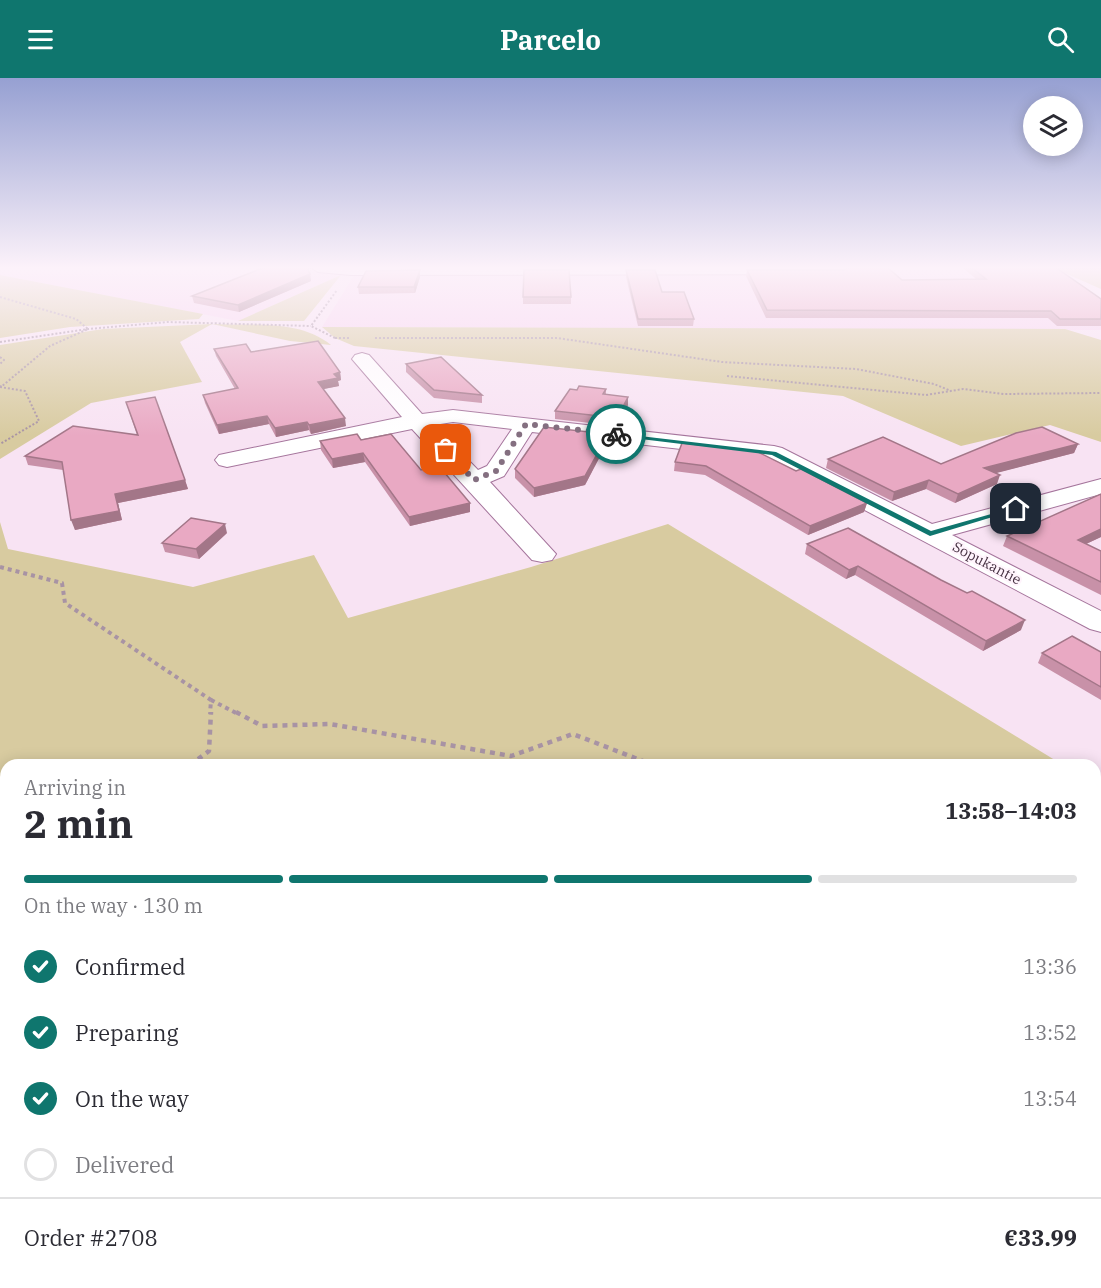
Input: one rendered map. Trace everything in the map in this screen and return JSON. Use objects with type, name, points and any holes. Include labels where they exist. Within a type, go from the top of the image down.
[{"type":"street","points":[[362,359],[542,554]]},
{"type":"street","name":"Sopukantie","points":[[227,460],[417,421],[453,416],[774,453],[1101,623]]},
{"type":"street","points":[[474,480],[496,471],[526,424]]},
{"type":"street","points":[[930,533],[1101,486]]},
{"type":"path","points":[[81,323],[88,329]]},
{"type":"path","points":[[0,342],[88,329],[151,323]]},
{"type":"path","points":[[220,323],[311,326],[335,338],[362,359]]},
{"type":"path","points":[[0,386],[50,346],[88,329]]},
{"type":"path","points":[[335,338],[357,338]]},
{"type":"path","points":[[368,338],[556,338],[722,362],[856,369],[934,384],[951,391]]},
{"type":"path","points":[[0,357],[4,360],[0,364]]},
{"type":"path","points":[[727,376],[926,396],[963,389],[1004,394],[1100,395]]},
{"type":"path","points":[[0,386],[25,391],[39,421],[0,444]]},
{"type":"path","points":[[0,567],[62,583],[64,603],[211,700],[261,726],[330,724],[511,756],[573,734],[638,759]]},
{"type":"path","points":[[198,759],[209,751],[211,700]]},
{"type":"shaded area","points":[[0,323],[127,323],[70,327],[0,338]]},
{"type":"shaded area","points":[[324,323],[1101,323],[1101,330],[322,327]]},
{"type":"shaded area","points":[[212,324],[290,327],[305,331],[331,345],[290,341]]},
{"type":"shaded area","points":[[212,324],[180,342],[202,382],[91,403],[0,459],[0,345],[103,329]]},
{"type":"shaded area","points":[[322,327],[1065,329],[1101,340],[1101,442],[1050,425],[961,446],[843,396],[354,346],[335,338]]},
{"type":"shaded area","points":[[0,522],[8,549],[193,587],[314,555],[348,618],[531,567],[668,524],[1053,759],[0,759]]},
{"type":"building","points":[[318,341],[340,372],[334,374],[338,378],[318,382],[345,418],[309,425],[307,422],[275,428],[267,416],[217,425],[203,395],[238,388],[214,349],[246,344],[251,352]]},
{"type":"building","points":[[441,357],[482,395],[434,390],[406,364]]},
{"type":"building","points":[[579,386],[606,389],[603,394],[628,397],[617,418],[555,411],[570,389],[577,390]]},
{"type":"building","points":[[155,397],[185,480],[115,494],[119,511],[71,520],[62,462],[25,456],[73,426],[138,435],[126,402]]},
{"type":"building","points":[[544,427],[608,434],[585,476],[534,488],[515,469]]},
{"type":"building","points":[[1042,427],[1078,444],[984,468],[1000,475],[958,494],[929,480],[894,492],[828,459],[883,437],[941,464],[1016,433]]},
{"type":"building","points":[[357,434],[361,440],[391,434],[421,470],[439,466],[470,503],[409,517],[363,453],[332,459],[320,441]]},
{"type":"building","points":[[682,443],[756,451],[796,471],[801,469],[867,503],[810,526],[706,466],[675,462]]},
{"type":"building","points":[[1101,494],[1101,529],[1078,540],[1101,551],[1101,582],[1007,536]]},
{"type":"building","points":[[191,518],[225,524],[196,549],[162,543]]},
{"type":"building","points":[[848,528],[941,580],[967,593],[972,591],[1025,620],[986,641],[858,566],[849,570],[807,544]]},
{"type":"building","points":[[1072,636],[1101,652],[1101,687],[1042,653]]},
{"type":"way so far","points":[[446,450],[474,480],[496,471],[526,424],[616,434]]},
{"type":"route","points":[[616,434],[774,453],[930,533],[1016,509]]}]
